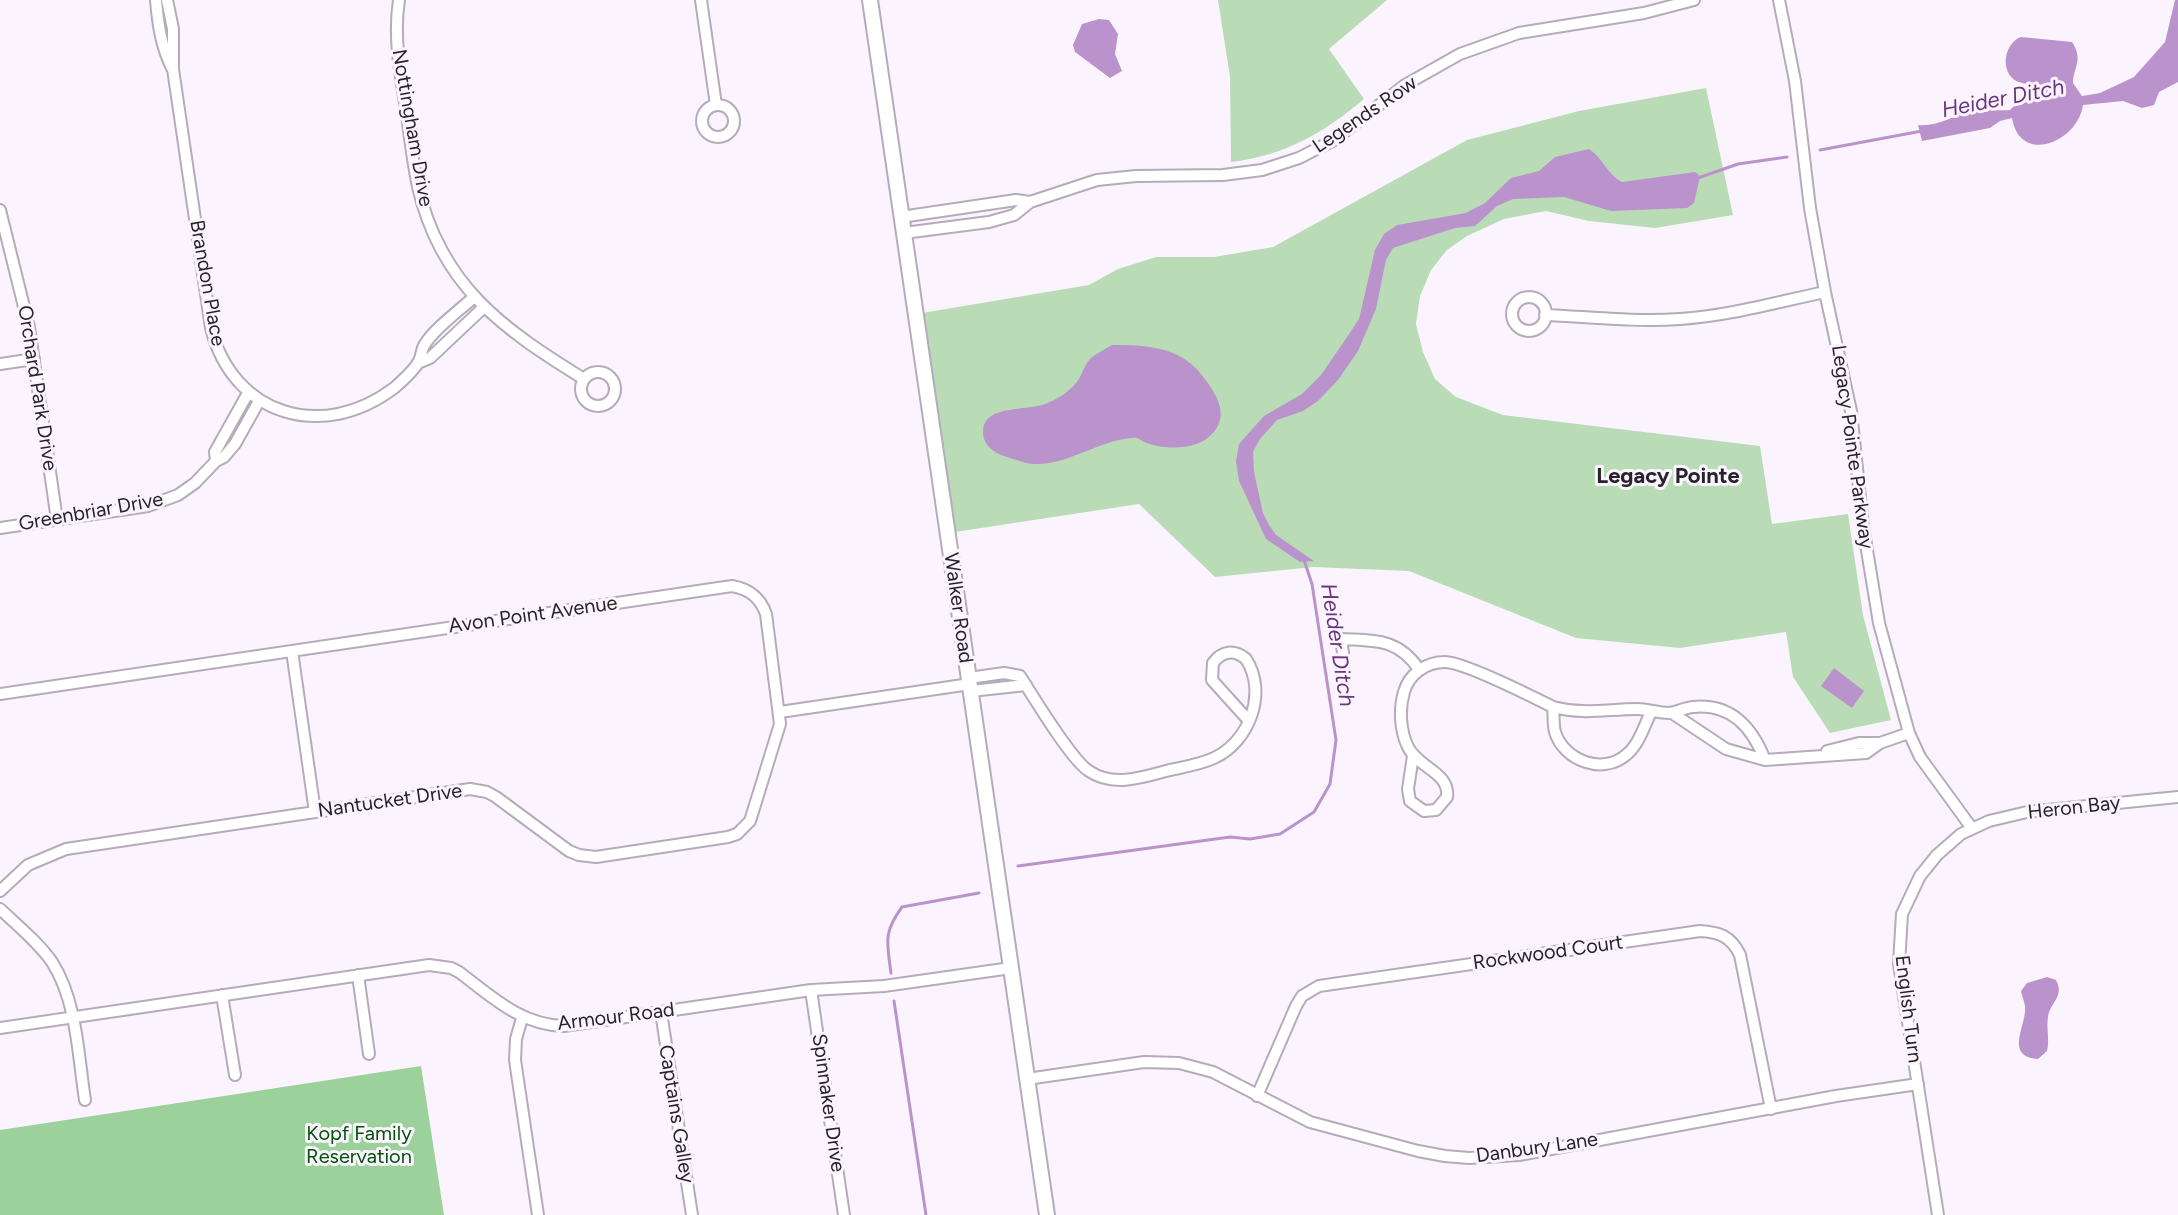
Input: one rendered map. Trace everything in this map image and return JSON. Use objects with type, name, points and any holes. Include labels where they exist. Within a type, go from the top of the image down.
[{"type":"street","name":"Brandon Place","points":[[156,0],[159,32],[164,52],[173,69]]},
{"type":"street","name":"Brandon Place","points":[[167,0],[173,29],[173,69],[211,328],[223,362],[248,393],[259,401],[293,414],[338,414],[381,397],[418,363],[430,358],[483,308]]},
{"type":"street","name":"Nottingham Drive","points":[[399,0],[399,59],[419,188],[443,251],[483,308],[516,336],[584,379]]},
{"type":"street","points":[[701,0],[716,105]]},
{"type":"street","name":"Walker Road","points":[[870,0],[1047,1215]]},
{"type":"street","name":"Legends Row","points":[[904,233],[989,222],[1014,215],[1030,202],[1097,180],[1136,176],[1223,175],[1262,170],[1299,158],[1334,140],[1405,85],[1460,54],[1519,33],[1644,13],[1694,0]]},
{"type":"street","name":"Legacy Pointe Parkway","points":[[1779,0],[1795,81],[1810,208],[1851,411],[1865,538],[1879,623],[1909,733],[1920,757],[1971,827]]},
{"type":"street","name":"Legends Row","points":[[901,217],[1016,200],[1030,202]]},
{"type":"street","name":"Orchard Park Drive","points":[[0,210],[24,304],[57,520]]},
{"type":"street","points":[[1545,315],[1681,319],[1722,314],[1825,292]]},
{"type":"street","name":"Brandon Place","points":[[418,363],[424,344],[474,297]]},
{"type":"street","points":[[0,364],[34,359]]},
{"type":"street","name":"Greenbriar Drive","points":[[216,461],[215,452],[248,393]]},
{"type":"street","name":"Greenbriar Drive","points":[[0,528],[148,506],[168,499],[195,483],[224,457],[235,444],[259,401]]},
{"type":"street","name":"Avon Point Avenue","points":[[0,694],[732,586],[750,592],[762,605],[780,712]]},
{"type":"street","points":[[1343,653],[1341,639],[1381,641],[1400,647],[1419,669]]},
{"type":"street","points":[[292,651],[315,812]]},
{"type":"street","points":[[780,712],[970,684],[1026,685],[1074,757],[1087,770],[1103,779],[1144,777],[1216,758],[1242,735],[1249,721],[1254,705],[1255,686],[1250,664],[1242,655],[1226,653],[1213,663],[1212,680],[1249,721]]},
{"type":"street","points":[[1413,756],[1408,789],[1410,801],[1424,811],[1436,810],[1447,797],[1447,785],[1440,775],[1420,764],[1405,742],[1401,701],[1406,684],[1419,669],[1449,662],[1553,707],[1588,713],[1643,709],[1672,713],[1695,707],[1726,710],[1747,726],[1765,760]]},
{"type":"street","points":[[1553,707],[1555,732],[1563,748],[1585,763],[1605,764],[1624,757],[1632,749],[1651,712]]},
{"type":"street","name":"Nantucket Drive","points":[[0,891],[28,865],[66,849],[477,789],[496,797],[579,855],[596,857],[728,837],[745,828],[754,812],[780,724],[780,712]]},
{"type":"street","points":[[1672,713],[1726,749],[1765,760],[1819,755],[1859,743],[1880,743],[1909,733]]},
{"type":"street","name":"Heron Bay","points":[[1971,827],[2027,812],[2178,797]]},
{"type":"street","name":"English Turn","points":[[1938,1215],[1899,964],[1902,914],[1920,876],[1937,855],[1971,827]]},
{"type":"street","points":[[0,909],[52,963],[62,981],[72,1018],[85,1100]]},
{"type":"street","name":"Rockwood Court","points":[[1257,1096],[1296,1006],[1302,996],[1319,986],[1700,931],[1730,939],[1740,955],[1771,1109]]},
{"type":"street","name":"Armour Road","points":[[0,1028],[429,965],[451,968],[522,1018],[542,1025],[564,1026],[811,990],[884,986],[1011,968]]},
{"type":"street","points":[[358,975],[369,1054]]},
{"type":"street","name":"Spinnaker Drive","points":[[811,990],[844,1215]]},
{"type":"street","points":[[222,995],[235,1075]]},
{"type":"street","name":"Captains Galley","points":[[661,1012],[692,1215]]},
{"type":"street","points":[[522,1018],[516,1039],[515,1060],[538,1215]]},
{"type":"street","name":"Danbury Lane","points":[[1027,1079],[1144,1062],[1168,1061],[1191,1065],[1213,1072],[1310,1122],[1418,1151],[1469,1158],[1519,1155],[1918,1084]]},
{"type":"green space","points":[[1218,0],[1387,0],[1329,49],[1364,99],[1302,141],[1269,154],[1231,162],[1230,77]]},
{"type":"green space","points":[[1706,88],[1733,215],[1655,228],[1589,221],[1546,211],[1504,219],[1467,236],[1447,250],[1431,270],[1420,296],[1416,324],[1423,352],[1435,379],[1456,397],[1503,415],[1760,446],[1772,524],[1848,514],[1863,615],[1891,720],[1830,733],[1793,677],[1786,632],[1680,648],[1576,638],[1409,571],[1313,567],[1215,577],[1139,504],[955,532],[922,313],[1089,285],[1118,269],[1156,257],[1214,257],[1273,247],[1467,140],[1579,111]]},
{"type":"green space","name":"Kopf Family Reservation","points":[[421,1066],[444,1215],[0,1215],[0,1130]]},
{"type":"shaded area","points":[[2175,0],[2178,0],[2178,82],[2159,92],[2154,105],[2142,108],[2123,101],[2083,105],[2071,129],[2060,138],[2037,145],[2017,133],[2012,118],[1990,128],[1922,141],[1918,125],[1938,123],[1975,111],[2010,110],[2016,104],[2039,98],[2039,86],[2023,83],[2009,75],[2007,53],[2021,37],[2072,42],[2078,59],[2073,83],[2082,96],[2100,93],[2134,77],[2165,42]]},
{"type":"shaded area","points":[[1099,19],[1109,20],[1118,34],[1115,54],[1122,71],[1110,78],[1075,52],[1073,45],[1082,24]]},
{"type":"shaded area","points":[[1589,149],[1622,182],[1695,172],[1700,176],[1694,203],[1687,208],[1611,211],[1564,197],[1513,199],[1497,206],[1475,226],[1455,228],[1393,248],[1386,260],[1376,309],[1358,351],[1338,380],[1318,401],[1303,411],[1277,420],[1253,452],[1254,472],[1263,513],[1269,525],[1276,535],[1314,561],[1300,562],[1266,539],[1239,481],[1236,462],[1239,444],[1264,416],[1302,394],[1321,375],[1359,319],[1375,250],[1384,234],[1397,225],[1466,213],[1485,203],[1511,178],[1539,171],[1555,157]]},
{"type":"shaded area","points":[[1112,345],[1160,349],[1192,365],[1219,402],[1221,418],[1213,433],[1199,443],[1180,447],[1152,445],[1137,438],[1120,440],[1046,464],[1022,462],[989,446],[983,430],[991,416],[1045,404],[1059,397],[1076,383],[1091,358]]},
{"type":"shaded area","points":[[1834,668],[1864,691],[1852,708],[1821,686]]},
{"type":"shaded area","points":[[2047,977],[2056,980],[2059,991],[2048,1017],[2047,1051],[2038,1059],[2028,1057],[2020,1048],[2025,1008],[2021,991],[2027,983]]},
{"type":"waterway","name":"Heider Ditch","points":[[1820,150],[1922,131]]},
{"type":"waterway","name":"Heider Ditch","points":[[1698,178],[1738,164],[1787,157]]},
{"type":"waterway","name":"Heider Ditch","points":[[1018,866],[1230,837],[1250,839],[1280,834],[1314,812],[1330,784],[1336,740],[1312,584],[1304,560]]},
{"type":"waterway","name":"Heider Ditch","points":[[891,973],[889,931],[902,907],[979,893]]},
{"type":"waterway","name":"Heider Ditch","points":[[894,1001],[926,1215]]},
{"type":"district","name":"Legacy Pointe","points":[[1668,477]]}]
